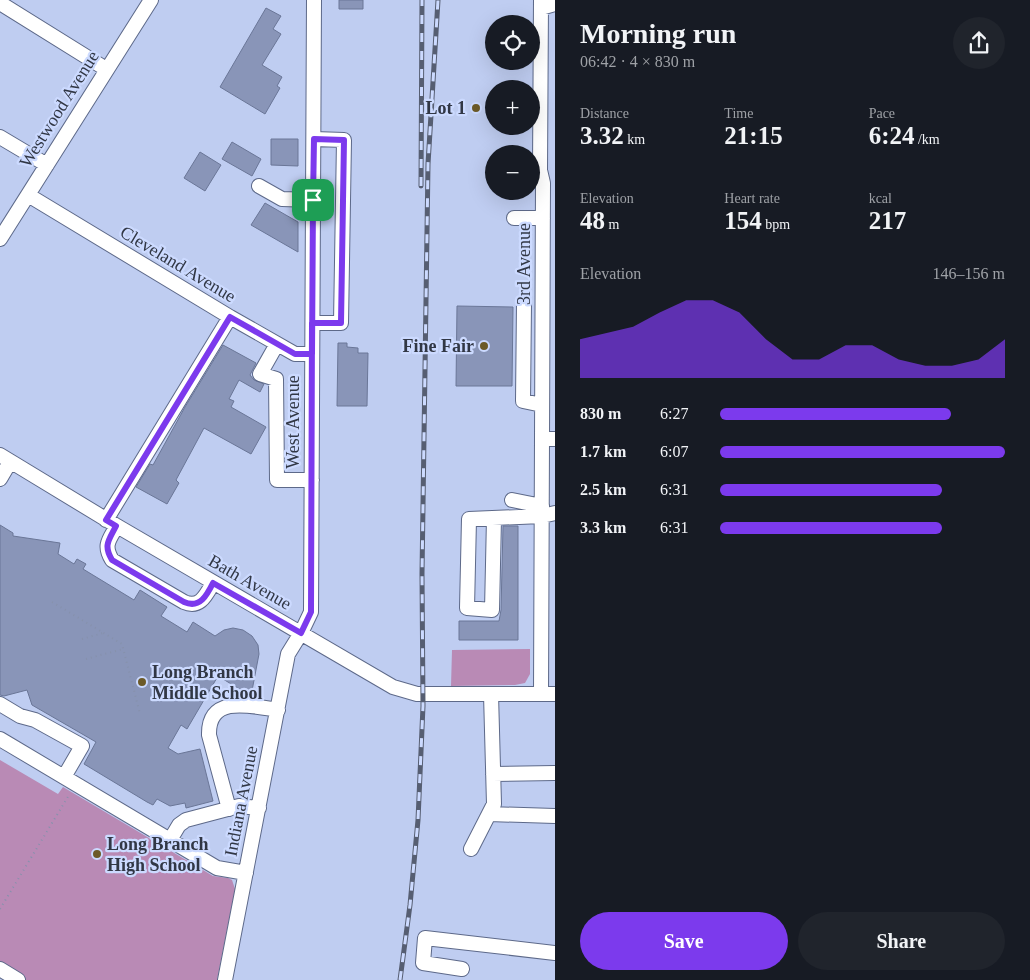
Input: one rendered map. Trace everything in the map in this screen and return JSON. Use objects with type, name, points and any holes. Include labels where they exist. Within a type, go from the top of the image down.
[{"type":"street","name":"Westwood Avenue","points":[[0,239],[151,0]]},
{"type":"street","name":"West Avenue","points":[[301,633],[311,612],[314,0]]},
{"type":"street","points":[[0,3],[106,69]]},
{"type":"street","points":[[541,4],[555,4]]},
{"type":"street","name":"3rd Avenue","points":[[541,4],[540,170],[543,182],[542,306],[548,346],[542,405],[548,439],[546,511],[548,694]]},
{"type":"street","points":[[0,137],[47,165]]},
{"type":"street","points":[[312,323],[341,323],[344,140],[314,139]]},
{"type":"street","points":[[259,186],[282,199],[313,200]]},
{"type":"street","name":"Cleveland Avenue","points":[[28,195],[277,344],[295,354],[312,354]]},
{"type":"street","points":[[514,218],[542,218]]},
{"type":"street","points":[[542,306],[518,301],[523,401],[542,405]]},
{"type":"street","points":[[213,583],[205,598],[196,604],[190,605],[112,560],[107,548],[111,523],[230,317]]},
{"type":"street","points":[[277,344],[260,374],[276,379],[277,480],[312,480]]},
{"type":"street","points":[[0,479],[5,459]]},
{"type":"street","name":"Bath Avenue","points":[[5,459],[213,583],[402,691],[417,694],[548,694]]},
{"type":"street","points":[[512,500],[546,511]]},
{"type":"street","points":[[494,518],[492,610],[467,608],[468,519],[494,518],[546,511]]},
{"type":"street","name":"Indiana Avenue","points":[[226,980],[288,654],[301,633]]},
{"type":"street","points":[[471,849],[494,804],[491,694]]},
{"type":"street","points":[[0,704],[20,716],[35,720],[82,746],[64,777]]},
{"type":"street","points":[[229,809],[209,735],[211,720],[216,713],[229,706],[246,705],[278,710]]},
{"type":"street","points":[[0,739],[217,868],[246,873]]},
{"type":"street","points":[[494,774],[555,773]]},
{"type":"street","points":[[170,840],[179,825],[186,820],[243,806],[259,808]]},
{"type":"street","points":[[490,814],[555,816]]},
{"type":"street","points":[[462,969],[423,963],[425,938],[555,953]]},
{"type":"street","points":[[0,969],[18,980]]},
{"type":"path","points":[[52,602],[122,644],[140,714]]},
{"type":"path","points":[[82,639],[102,632]]},
{"type":"path","points":[[86,659],[124,649]]},
{"type":"path","points":[[0,908],[71,791]]},
{"type":"shaded area","points":[[530,649],[530,674],[525,683],[515,685],[451,686],[452,650]]},
{"type":"shaded area","name":"Long Branch High School","points":[[0,760],[58,794],[63,787],[213,876],[232,880],[235,889],[217,980],[18,980],[0,969]]},
{"type":"building","points":[[339,0],[363,0],[363,9],[339,9]]},
{"type":"building","points":[[266,8],[281,16],[273,29],[281,34],[262,65],[282,77],[277,86],[280,88],[265,114],[220,87]]},
{"type":"building","points":[[271,139],[298,139],[298,166],[271,165]]},
{"type":"building","points":[[232,142],[261,159],[252,176],[222,159]]},
{"type":"building","points":[[200,152],[221,165],[205,191],[184,178]]},
{"type":"building","points":[[265,203],[298,222],[298,252],[251,225]]},
{"type":"building","name":"Fine Fair","points":[[457,306],[513,307],[512,386],[456,386]]},
{"type":"building","points":[[338,343],[347,343],[347,347],[358,348],[358,353],[368,353],[367,406],[337,406]]},
{"type":"building","points":[[223,345],[256,363],[250,375],[254,380],[264,384],[260,392],[239,380],[229,399],[234,401],[231,407],[266,427],[251,454],[204,428],[176,480],[179,483],[167,504],[136,487],[150,464],[153,465],[185,407]]},
{"type":"building","name":"Long Branch Middle School","points":[[0,525],[13,533],[13,536],[60,543],[58,554],[74,564],[77,559],[86,564],[83,569],[134,600],[140,590],[167,607],[161,616],[187,632],[193,622],[215,636],[224,630],[233,628],[243,630],[252,636],[258,645],[259,654],[251,696],[218,676],[187,729],[181,725],[168,748],[178,754],[200,749],[213,801],[186,808],[185,803],[170,806],[157,799],[153,805],[84,764],[96,742],[32,705],[27,690],[4,696],[0,695]]},
{"type":"building","points":[[503,526],[518,526],[518,640],[459,640],[459,621],[499,621],[501,610]]},
{"type":"railway","points":[[421,186],[422,0]]},
{"type":"railway","points":[[400,980],[410,905],[418,820],[423,706],[422,574],[428,164],[438,0]]},
{"type":"place","name":"Lot 1","points":[[476,108]]},
{"type":"place","name":"Fine Fair","points":[[484,346]]},
{"type":"place","name":"Long Branch Middle School","points":[[142,682]]},
{"type":"place","name":"Long Branch High School","points":[[97,854]]},
{"type":"route","points":[[313,200],[312,323],[312,354],[295,354],[230,317],[106,520],[116,526],[108,541],[107,548],[112,560],[184,602],[190,605],[201,601],[205,598],[213,583],[301,633],[311,612],[312,417],[312,354],[312,323],[341,323],[344,140],[314,139],[313,200]]}]
